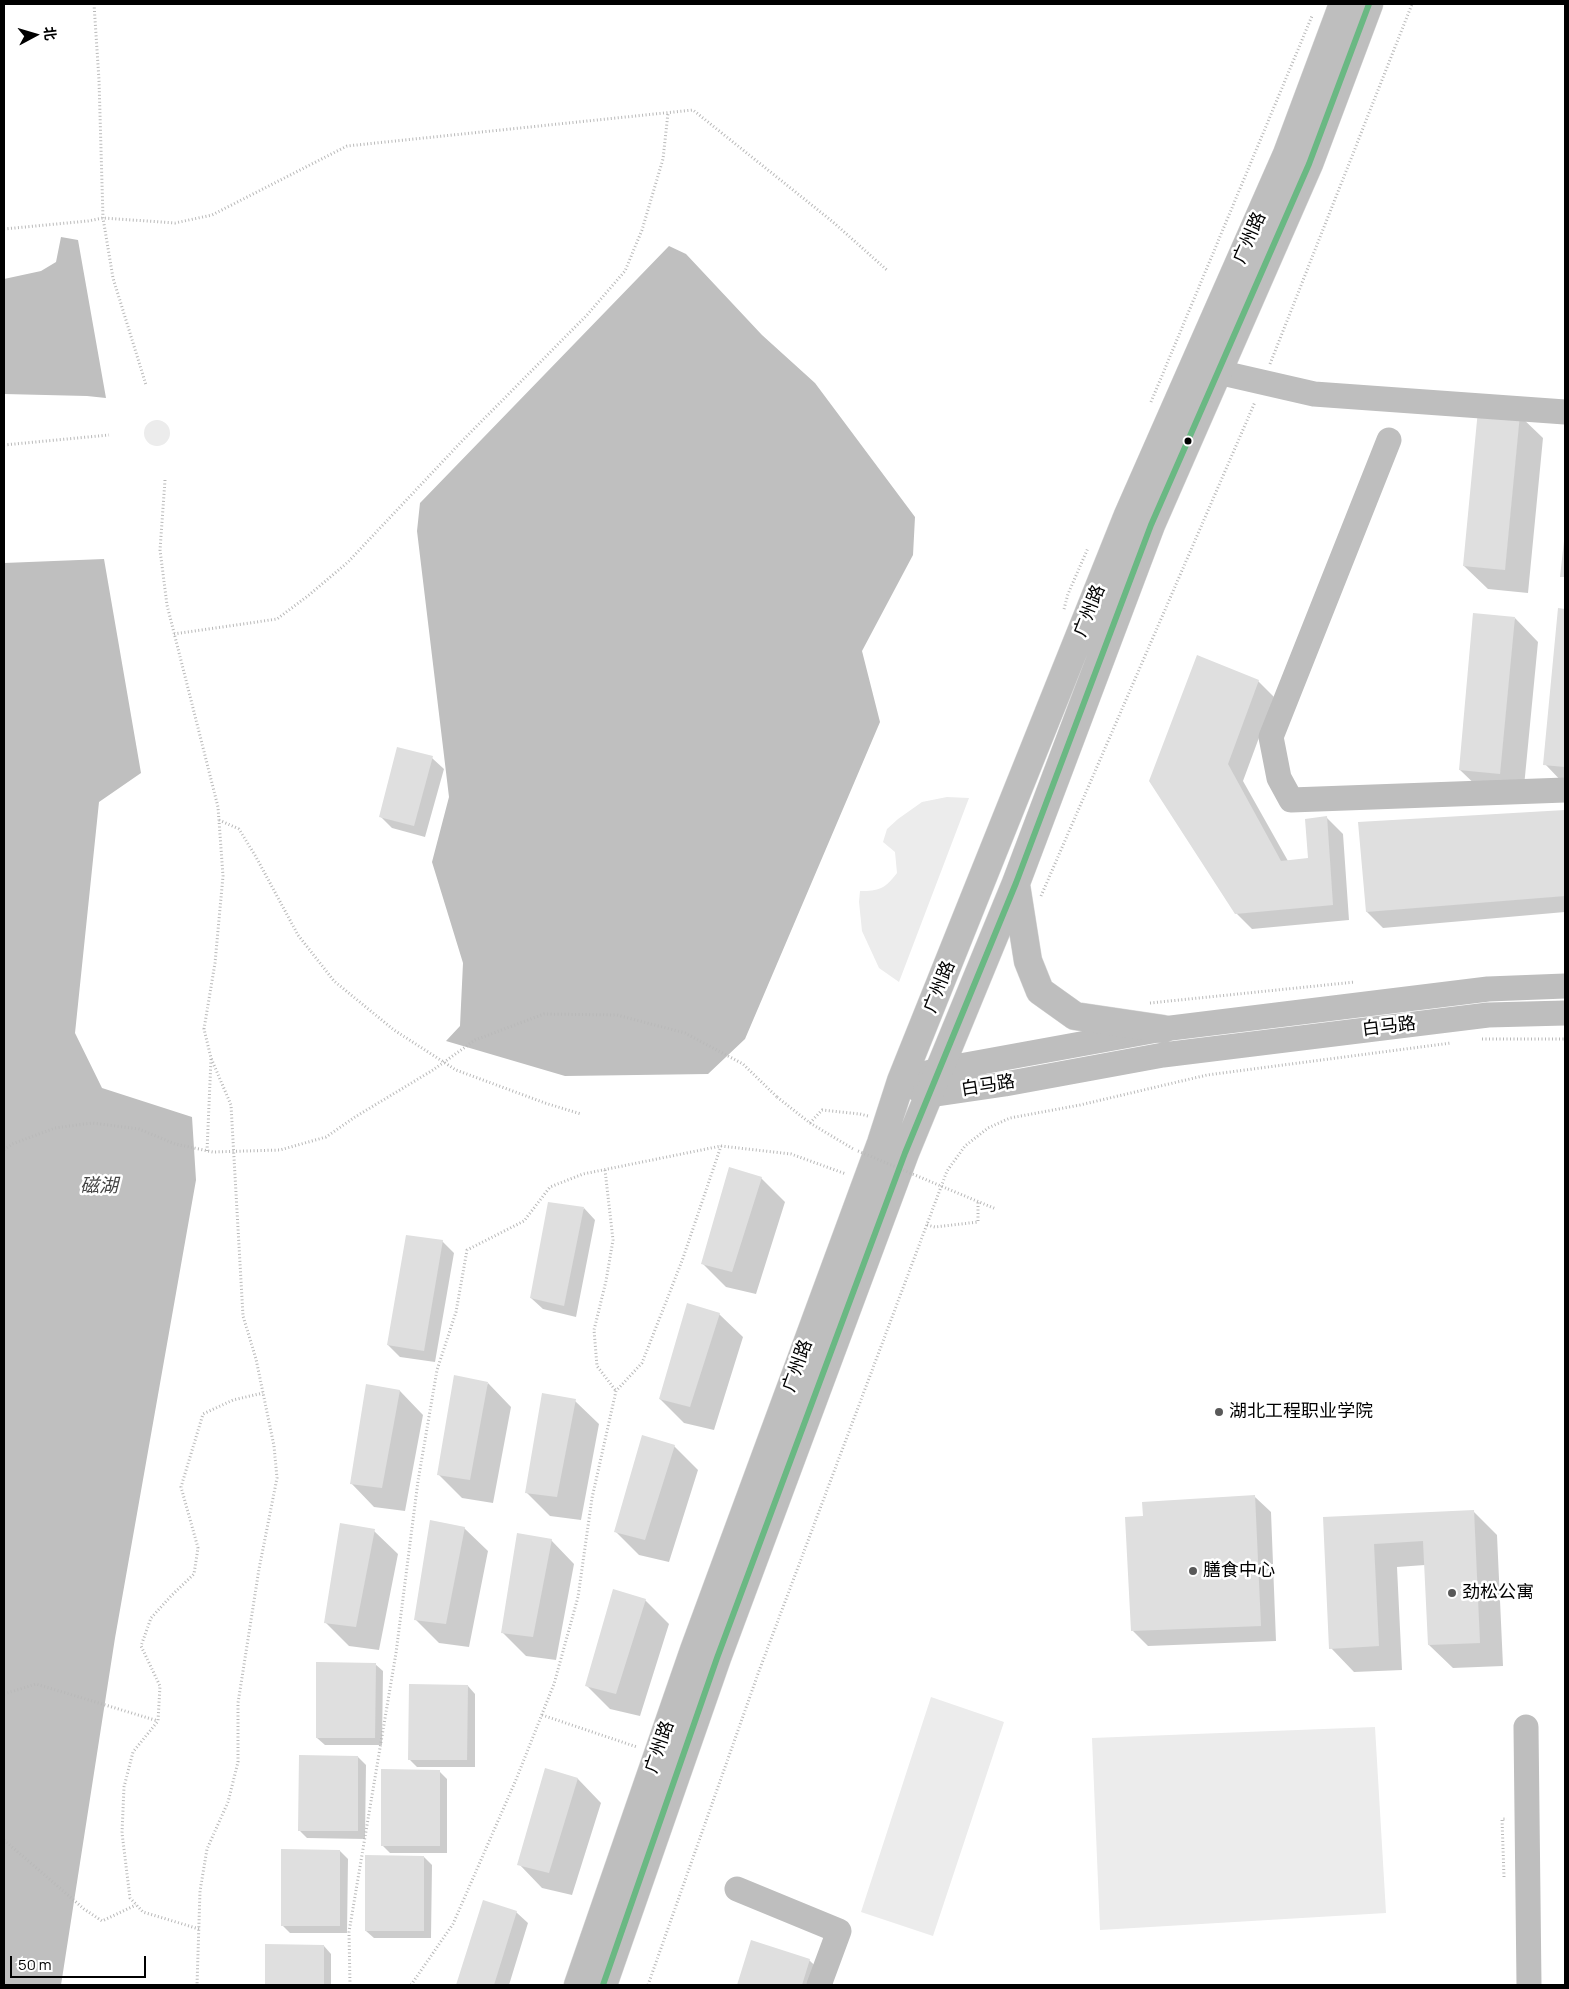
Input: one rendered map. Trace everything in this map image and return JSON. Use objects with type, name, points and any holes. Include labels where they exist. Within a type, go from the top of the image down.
[{"type":"main road","name":"广州路","points":[[578,1985],[694,1650],[866,1182],[901,1081],[1128,515],[1287,154],[1343,4]]},
{"type":"main road","name":"广州路","points":[[603,1985],[717,1658],[905,1153],[1016,883],[1151,525],[1309,164],[1368,4]]},
{"type":"main road","points":[[1016,883],[1028,961],[1040,991],[1075,1016],[1163,1029]]},
{"type":"street","points":[[1218,372],[1314,394],[1565,412]]},
{"type":"street","points":[[1389,440],[1270,737],[1279,778],[1291,800],[1565,790]]},
{"type":"street","name":"白马路","points":[[934,1082],[1163,1029],[1488,989],[1565,986]]},
{"type":"street","name":"白马路","points":[[934,1082],[1005,1084],[1163,1055],[1488,1015],[1565,1012]]},
{"type":"street","points":[[901,1081],[934,1082]]},
{"type":"street","points":[[1526,1727],[1529,1985]]},
{"type":"street","points":[[737,1889],[839,1931],[819,1985]]},
{"type":"path","points":[[94,4],[99,80],[103,218],[114,278],[146,386]]},
{"type":"path","points":[[1041,896],[1263,382],[1412,4]]},
{"type":"path","points":[[4,229],[88,222],[103,218],[175,223],[212,215],[347,146],[693,110],[833,222],[888,271]]},
{"type":"path","points":[[174,634],[277,619],[309,595],[348,562],[463,440],[586,315],[625,271],[642,230],[663,159],[668,113]]},
{"type":"path","points":[[4,445],[109,435]]},
{"type":"path","points":[[165,480],[160,550],[167,605],[218,807],[223,876],[215,963],[204,1029],[211,1058],[231,1105],[244,1316],[256,1359],[274,1446],[276,1478],[259,1569],[238,1703],[238,1762],[228,1802],[207,1848],[200,1891],[197,1985]]},
{"type":"path","points":[[218,820],[239,830],[256,857],[298,935],[334,981],[394,1030],[456,1070],[545,1103],[581,1114]]},
{"type":"path","points":[[1146,1004],[1364,982]]},
{"type":"path","points":[[4,1150],[12,1144],[55,1128],[92,1123],[139,1129],[175,1144],[207,1151],[280,1150],[326,1136],[434,1070],[475,1040],[544,1014],[617,1015],[684,1033],[744,1064],[777,1097],[810,1123],[858,1151],[996,1209]]},
{"type":"path","points":[[1474,1040],[1565,1039]]},
{"type":"path","points":[[648,1985],[759,1671],[926,1225],[947,1171],[965,1146],[988,1128],[1010,1118],[1080,1105],[1207,1074],[1454,1043]]},
{"type":"path","points":[[207,1151],[211,1058]]},
{"type":"path","points":[[810,1123],[822,1110],[860,1114],[869,1117]]},
{"type":"path","points":[[350,1985],[349,1932],[396,1653],[418,1481],[437,1370],[456,1312],[467,1250],[524,1221],[550,1186],[583,1174],[721,1146],[790,1154],[866,1182]]},
{"type":"path","points":[[411,1985],[453,1924],[515,1782],[554,1684],[578,1597],[592,1498],[616,1391],[642,1363],[682,1261],[721,1146]]},
{"type":"path","points":[[605,1170],[613,1240],[606,1281],[594,1330],[597,1366],[616,1391]]},
{"type":"path","points":[[926,1225],[935,1227],[978,1222],[978,1202]]},
{"type":"path","points":[[199,1929],[143,1912],[130,1898],[122,1833],[124,1787],[133,1752],[158,1722],[160,1686],[141,1646],[151,1618],[194,1574],[198,1548],[181,1487],[203,1414],[233,1400],[263,1393]]},
{"type":"path","points":[[4,1694],[36,1684],[158,1722]]},
{"type":"path","points":[[542,1714],[640,1748]]},
{"type":"path","points":[[4,1840],[84,1909],[102,1922],[136,1905]]},
{"type":"shaded area","points":[[157,420],[166,424],[170,433],[166,442],[157,446],[148,442],[144,433],[148,424]]},
{"type":"shaded area","points":[[947,797],[969,798],[899,982],[879,968],[862,931],[859,902],[860,891],[881,888],[889,883],[897,873],[895,852],[883,842],[887,829],[922,802]]},
{"type":"shaded area","points":[[931,1697],[1004,1722],[933,1936],[861,1912]]},
{"type":"shaded area","points":[[1375,1727],[1386,1913],[1100,1930],[1092,1738]]},
{"type":"water","points":[[61,237],[78,240],[106,398],[4,394],[4,279],[41,271],[56,262]]},
{"type":"water","points":[[669,246],[686,254],[762,335],[815,383],[915,517],[913,555],[862,651],[880,722],[745,1039],[708,1074],[565,1076],[446,1041],[460,1026],[463,963],[432,862],[449,797],[417,531],[420,503]]},
{"type":"water","name":"磁湖","points":[[104,559],[141,773],[99,802],[75,1033],[102,1088],[192,1117],[196,1180],[115,1638],[61,1985],[4,1985],[4,563]]},
{"type":"building","points":[[1478,410],[1520,414],[1505,570],[1463,566]]},
{"type":"building","points":[[1564,541],[1565,577],[1560,577]]},
{"type":"building","points":[[1558,608],[1565,609],[1565,767],[1543,765]]},
{"type":"building","points":[[1473,613],[1515,617],[1500,774],[1459,770]]},
{"type":"building","points":[[1197,655],[1259,680],[1228,764],[1281,861],[1308,858],[1305,819],[1327,816],[1333,905],[1235,914],[1149,781]]},
{"type":"building","points":[[397,747],[433,756],[414,826],[379,817]]},
{"type":"building","points":[[1565,810],[1565,896],[1366,912],[1358,822]]},
{"type":"building","points":[[729,1167],[762,1177],[732,1272],[701,1264]]},
{"type":"building","points":[[548,1202],[584,1207],[564,1306],[530,1298]]},
{"type":"building","points":[[406,1235],[443,1240],[424,1351],[387,1345]]},
{"type":"building","points":[[687,1303],[720,1313],[690,1407],[659,1399]]},
{"type":"building","points":[[454,1375],[488,1382],[470,1480],[437,1475]]},
{"type":"building","points":[[366,1384],[400,1390],[382,1488],[350,1484]]},
{"type":"building","points":[[542,1393],[576,1399],[557,1497],[525,1493]]},
{"type":"building","points":[[642,1435],[675,1445],[645,1540],[614,1532]]},
{"type":"building","name":"膳食中心","points":[[1255,1495],[1261,1626],[1131,1631],[1125,1517],[1143,1516],[1142,1502]]},
{"type":"building","name":"劲松公寓","points":[[1474,1510],[1480,1643],[1428,1645],[1423,1541],[1374,1544],[1379,1646],[1329,1649],[1323,1517]]},
{"type":"building","points":[[430,1520],[465,1527],[446,1624],[414,1620]]},
{"type":"building","points":[[340,1523],[375,1529],[356,1627],[324,1623]]},
{"type":"building","points":[[517,1533],[552,1539],[533,1637],[501,1633]]},
{"type":"building","points":[[613,1589],[646,1599],[616,1694],[585,1686]]},
{"type":"building","points":[[316,1662],[376,1663],[375,1738],[316,1738]]},
{"type":"building","points":[[409,1684],[468,1685],[467,1760],[408,1760]]},
{"type":"building","points":[[299,1755],[358,1756],[358,1831],[298,1831]]},
{"type":"building","points":[[545,1768],[578,1778],[549,1873],[517,1865]]},
{"type":"building","points":[[381,1769],[440,1770],[440,1846],[381,1846]]},
{"type":"building","points":[[281,1849],[340,1850],[340,1926],[281,1926]]},
{"type":"building","points":[[365,1855],[424,1856],[424,1931],[365,1931]]},
{"type":"building","points":[[483,1900],[517,1911],[494,1985],[456,1985]]},
{"type":"building","points":[[751,1940],[810,1959],[802,1985],[737,1985]]},
{"type":"building","points":[[265,1944],[324,1945],[324,1985],[265,1985]]},
{"type":"transit line","points":[[603,1985],[717,1658],[905,1153],[1016,883],[1151,525],[1309,164],[1369,4]]},
{"type":"place","name":"湖北工程职业学院","points":[[1219,1412]]},
{"type":"place","name":"膳食中心","points":[[1193,1571]]},
{"type":"place","name":"劲松公寓","points":[[1452,1593]]}]
